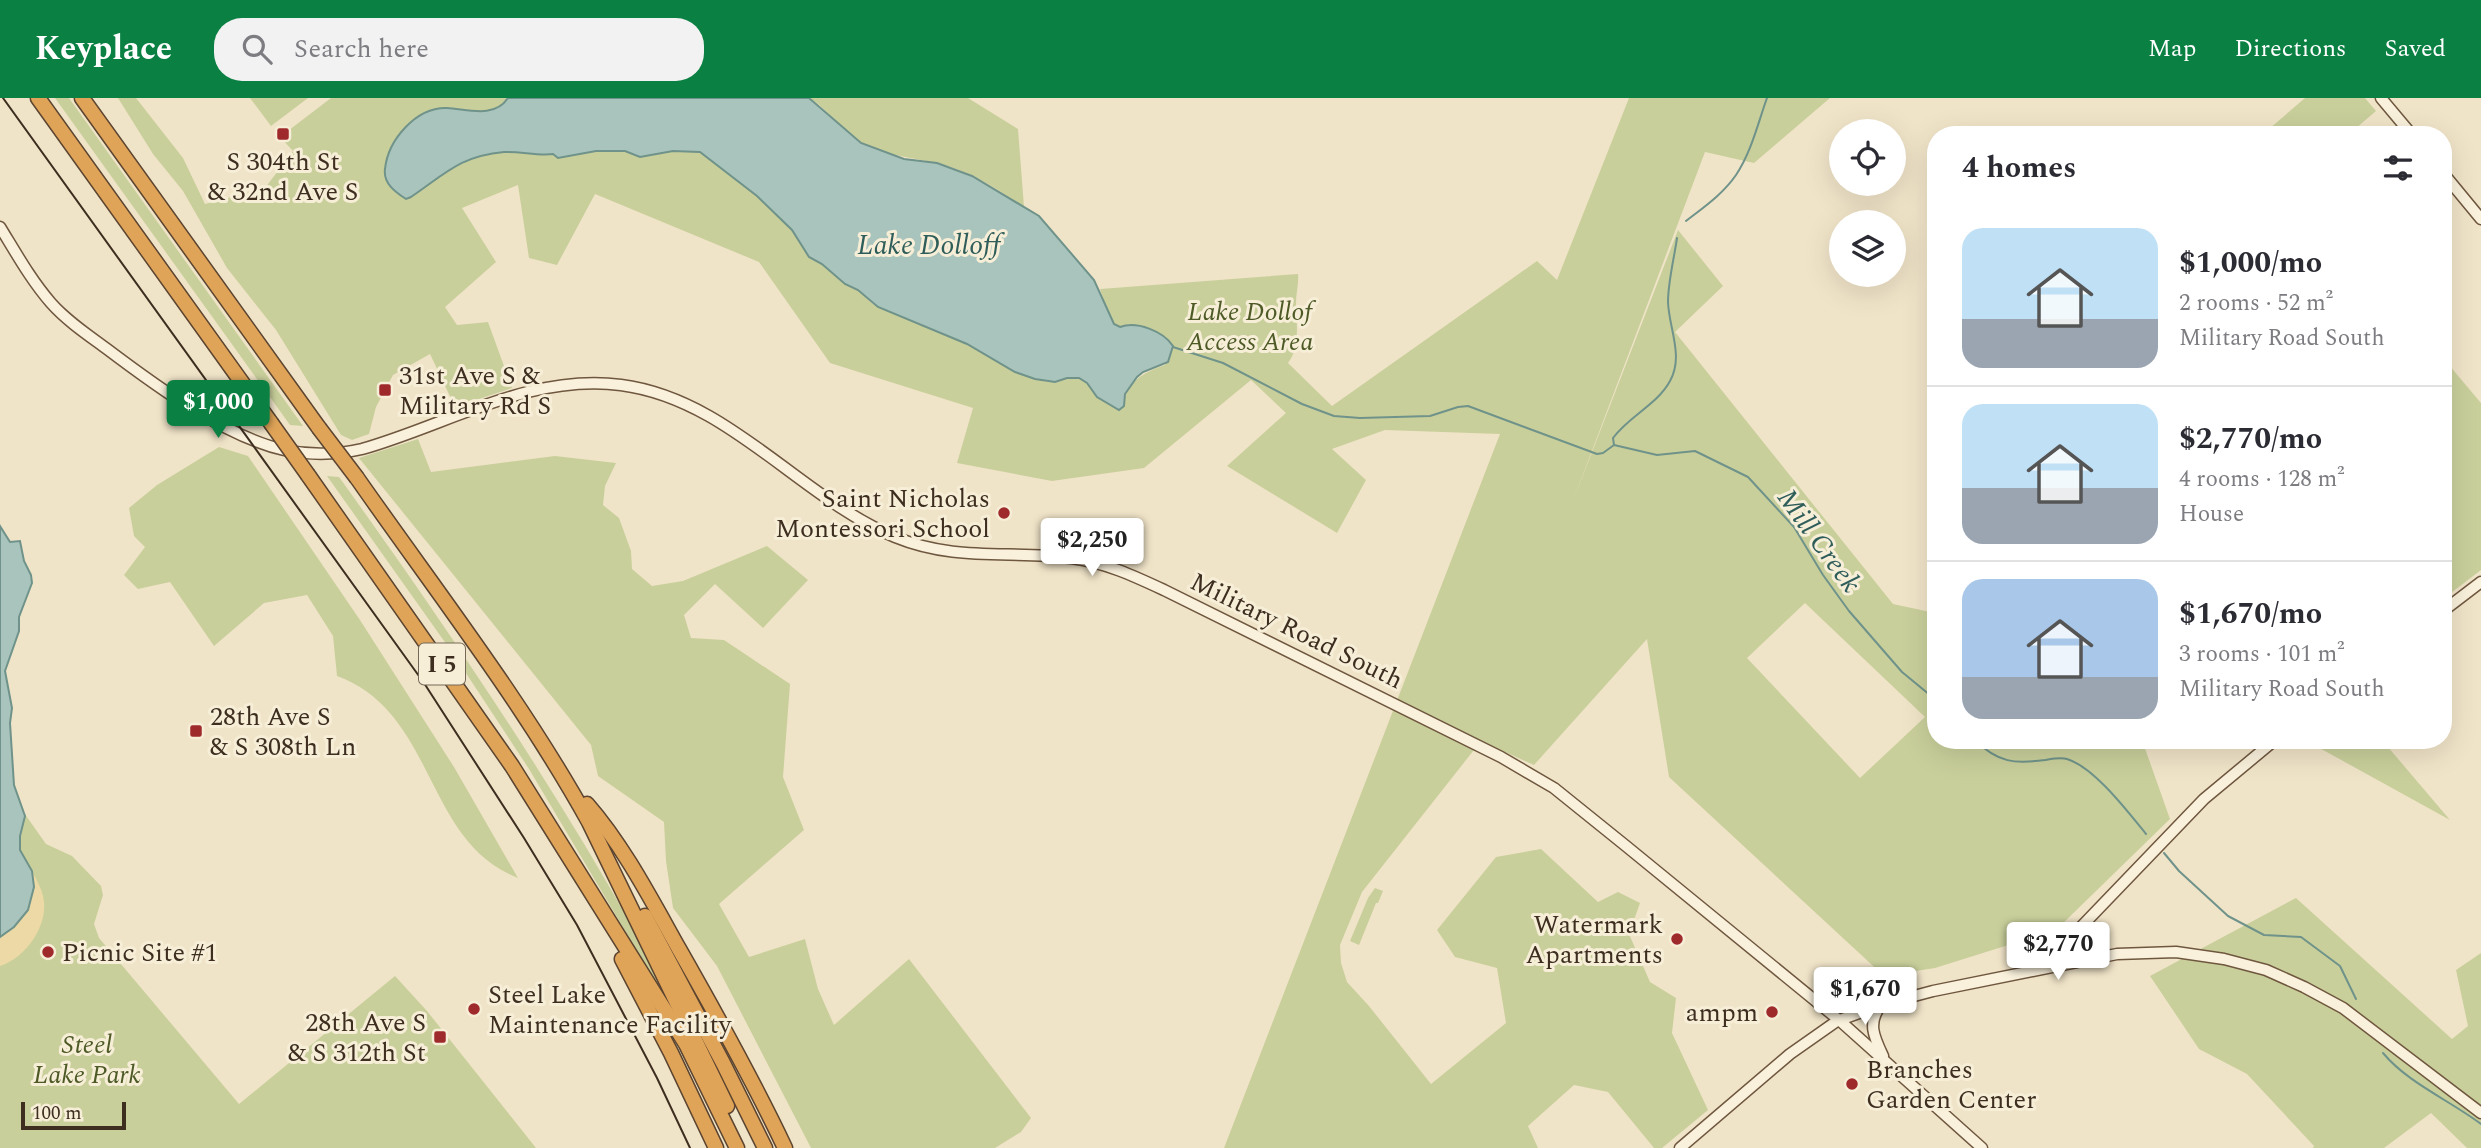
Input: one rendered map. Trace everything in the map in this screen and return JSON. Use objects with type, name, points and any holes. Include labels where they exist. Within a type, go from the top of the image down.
[{"type":"highway","name":"I 5","points":[[38,98],[308,475],[504,755],[569,859],[671,1053],[716,1148]]},
{"type":"highway","name":"I 5","points":[[82,98],[357,478],[565,778],[689,996],[765,1148]]},
{"type":"highway","points":[[565,778],[593,810],[659,914],[721,1024],[785,1148]]},
{"type":"highway","points":[[589,822],[747,1148]]},
{"type":"highway","points":[[569,859],[686,1044],[737,1148]]},
{"type":"main road","points":[[2381,98],[2404,126]]},
{"type":"main road","points":[[2452,184],[2481,219]]},
{"type":"main road","name":"Military Road South","points":[[0,227],[40,289],[53,305],[81,329],[128,365],[213,420],[280,449],[327,454],[357,450],[407,436],[531,391],[584,383],[620,385],[670,397],[709,416],[842,507],[877,528],[911,543],[959,554],[1051,556],[1086,560],[1140,579],[1501,757],[1542,780],[1839,1020],[1982,1148]]},
{"type":"main road","points":[[2452,604],[2481,582]]},
{"type":"main road","points":[[2076,962],[2075,939],[2080,928],[2204,799],[2265,749]]},
{"type":"main road","points":[[1680,1148],[1790,1054],[1839,1020],[1933,991],[2117,954],[2176,952],[2266,971],[2325,997],[2343,1008],[2481,1113]]},
{"type":"main road","points":[[1881,1005],[1873,1017],[1872,1031],[1886,1062]]},
{"type":"green space","points":[[55,98],[69,98],[303,426],[290,425]]},
{"type":"green space","name":"Lake Dollof Access Area","points":[[118,98],[136,98],[183,158],[205,204],[265,188],[293,151],[280,137],[331,98],[508,98],[496,108],[480,112],[447,108],[389,185],[406,199],[465,162],[504,152],[553,154],[558,158],[596,151],[625,151],[640,157],[673,151],[700,152],[757,196],[792,230],[809,257],[822,264],[845,284],[858,290],[873,304],[978,349],[1021,374],[1048,382],[1070,377],[1079,378],[1087,383],[1096,396],[1109,403],[1124,406],[1132,384],[1143,375],[1165,365],[1173,346],[1165,337],[1140,326],[1116,326],[1110,319],[1100,289],[1298,274],[1296,342],[1288,363],[1332,406],[1537,261],[1557,280],[1629,98],[1830,98],[1754,163],[1705,152],[1573,501],[1678,230],[1723,286],[1675,332],[1893,604],[1927,611],[1927,749],[2145,749],[2170,819],[2056,930],[1935,968],[1884,976],[1669,777],[1647,639],[1534,765],[1481,741],[1362,892],[1340,945],[1341,963],[1347,982],[1431,1084],[1506,1023],[1497,968],[1455,957],[1437,930],[1496,857],[1541,849],[1598,902],[1618,892],[1640,903],[1629,934],[1650,982],[1676,998],[1672,1033],[1708,1110],[1662,1148],[1654,1148],[1608,1092],[1574,1085],[1528,1126],[1538,1148],[1224,1148],[1500,434],[1385,430],[1332,449],[1366,480],[1337,533],[1227,466],[1286,413],[1251,380],[1144,468],[1052,481],[957,463],[973,408],[830,363],[759,262],[595,194],[557,265],[529,258],[518,185],[462,208],[496,262],[445,307],[457,325],[488,322],[512,388],[455,407],[430,354],[393,375],[376,407],[369,434],[352,440],[341,435],[276,330],[227,268],[183,191],[153,154]],"holes":[[[1805,603],[1925,717],[1860,778],[1747,658]]]},
{"type":"green space","points":[[250,98],[308,98],[271,126]]},
{"type":"green space","points":[[809,98],[968,98],[1018,129],[1024,207],[960,170],[890,154],[863,144]]},
{"type":"green space","points":[[2305,98],[2365,98],[2376,111],[2358,126],[2272,126]]},
{"type":"green space","points":[[2452,369],[2481,403],[2481,570],[2452,592]]},
{"type":"green space","points":[[418,439],[431,472],[555,456],[616,463],[605,486],[603,505],[619,518],[631,551],[632,569],[652,586],[683,581],[767,546],[808,580],[763,628],[715,584],[684,615],[691,638],[724,640],[790,684],[783,777],[804,830],[719,904],[749,957],[805,939],[818,989],[834,1025],[909,959],[1031,1118],[1021,1132],[995,1148],[811,1148],[717,966],[673,908],[664,822],[598,776],[591,745],[359,458]]},
{"type":"green space","points":[[219,447],[248,456],[360,620],[454,767],[518,878],[487,860],[464,836],[394,718],[370,694],[337,676],[333,636],[307,595],[264,603],[214,646],[170,582],[138,589],[124,575],[145,547],[134,536],[129,508],[157,485]]},
{"type":"green space","points":[[327,476],[339,477],[342,481],[419,590],[531,758],[634,930],[684,1030],[529,769],[454,655]]},
{"type":"green space","points":[[2321,749],[2390,749],[2450,820]]},
{"type":"green space","name":"Steel Lake Park","points":[[22,810],[46,844],[72,856],[101,886],[103,895],[94,924],[99,938],[239,1104],[395,976],[427,1011],[536,1148],[0,1148],[0,937],[22,918],[34,892],[32,872],[20,848],[24,819]]},
{"type":"green space","points":[[1375,888],[1383,891],[1359,945],[1350,941]]},
{"type":"green space","points":[[2296,898],[2452,1039],[2468,1026],[2456,970],[2481,953],[2481,1148],[2467,1148],[2431,1113],[2384,1148],[2313,1148],[2247,1074],[2199,1049],[2150,976]]},
{"type":"sand","points":[[32,871],[43,896],[43,918],[27,948],[10,962],[0,966],[0,937],[16,924],[27,909],[33,891]]},
{"type":"water","name":"Lake Dolloff","points":[[508,98],[809,98],[861,143],[904,159],[937,163],[972,176],[1039,216],[1094,280],[1114,324],[1120,327],[1142,326],[1163,336],[1173,346],[1168,362],[1137,377],[1125,394],[1124,406],[1119,410],[1097,397],[1087,383],[1079,378],[1055,382],[1015,372],[967,344],[878,307],[858,290],[845,284],[822,264],[809,257],[792,230],[757,196],[700,152],[673,151],[640,157],[625,151],[596,151],[558,158],[553,154],[504,152],[464,162],[406,199],[391,187],[385,174],[387,158],[405,127],[415,119],[436,109],[488,111],[495,109]]},
{"type":"water","points":[[0,526],[10,542],[20,541],[32,583],[19,617],[19,631],[5,671],[12,708],[10,723],[14,785],[25,816],[20,850],[32,871],[34,887],[28,910],[14,927],[0,937]]},
{"type":"waterway","points":[[1686,221],[1719,194],[1736,175],[1750,148],[1767,98]]},
{"type":"waterway","points":[[1614,445],[1613,438],[1658,397],[1674,372],[1676,352],[1668,302],[1677,238]]},
{"type":"waterway","name":"Mill Creek","points":[[1173,347],[1223,363],[1302,404],[1334,416],[1430,416],[1468,406],[1597,454],[1614,445],[1657,455],[1695,451],[1748,477],[1794,527],[1849,611],[1902,672],[1927,693]]},
{"type":"waterway","name":"Mill Creek","points":[[1985,749],[2007,760],[2025,762],[2062,758],[2077,764],[2110,791],[2146,834]]},
{"type":"waterway","name":"Mill Creek","points":[[2164,853],[2179,871],[2228,916],[2264,935],[2301,937],[2340,966],[2356,999]]},
{"type":"waterway","name":"Mill Creek","points":[[2383,1053],[2404,1073],[2481,1124]]},
{"type":"tram line","points":[[3,98],[424,683],[577,925],[657,1078],[690,1148]]},
{"type":"place","name":"S 304th St & 32nd Ave S","points":[[283,134]]},
{"type":"place","name":"31st Ave S & Military Rd S","points":[[385,390]]},
{"type":"place","name":"Saint Nicholas Montessori School","points":[[1004,513]]},
{"type":"place","name":"28th Ave S & S 308th Ln","points":[[196,731]]},
{"type":"place","name":"Watermark Apartments","points":[[1677,939]]},
{"type":"place","name":"Picnic Site #1","points":[[48,952]]},
{"type":"place","name":"Steel Lake Maintenance Facility","points":[[474,1009]]},
{"type":"place","name":"ampm","points":[[1772,1012]]},
{"type":"place","name":"28th Ave S & S 312th St","points":[[440,1037]]},
{"type":"place","name":"Branches Garden Center","points":[[1852,1084]]}]
